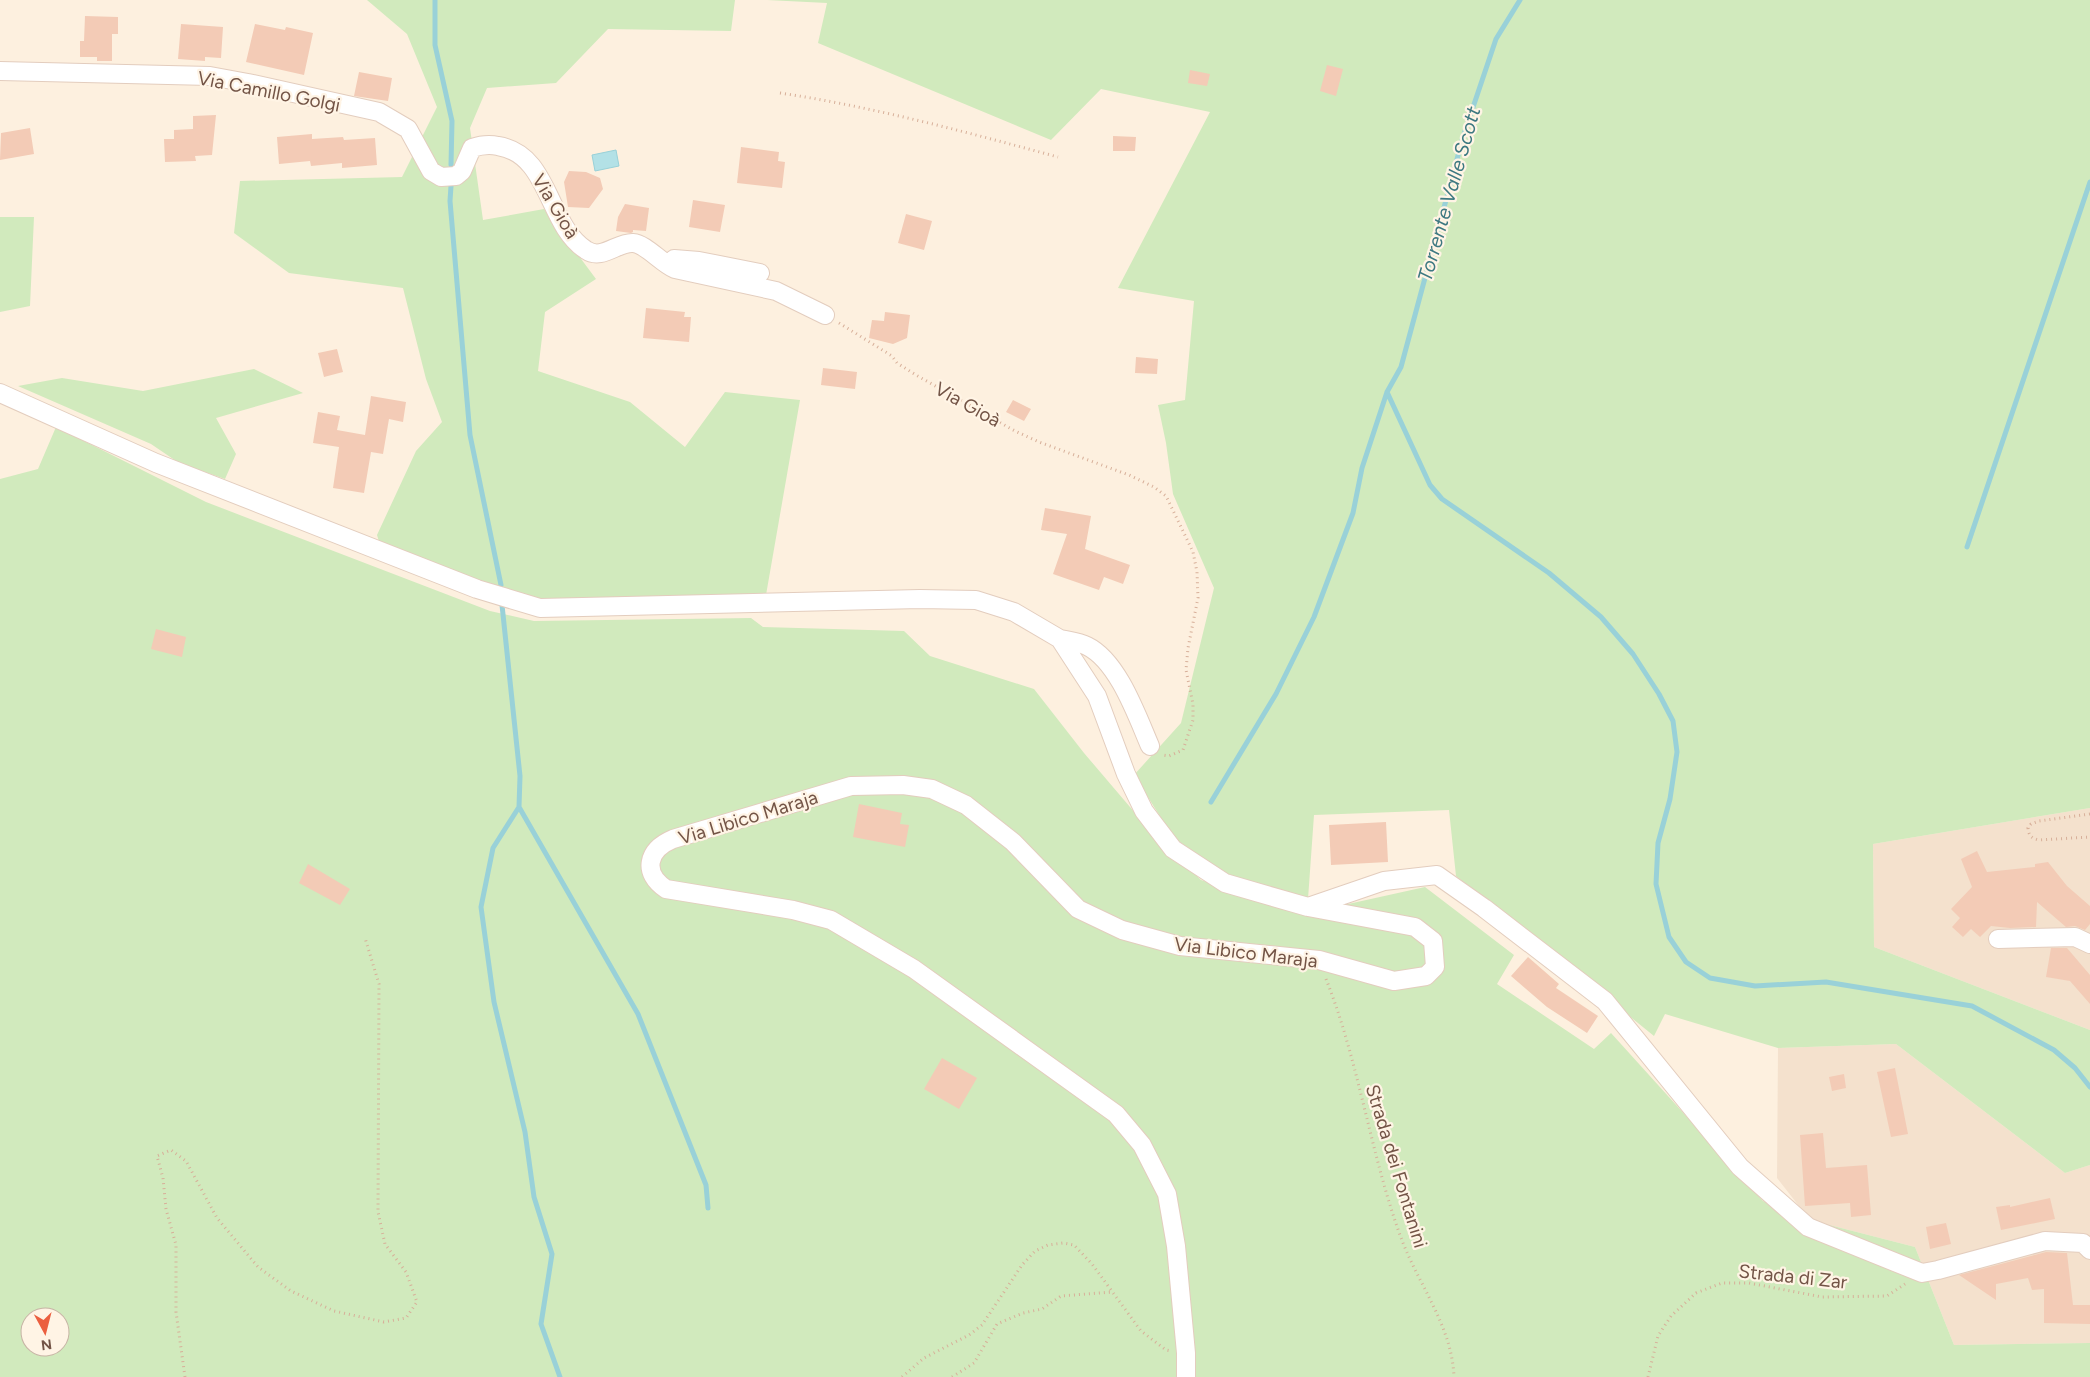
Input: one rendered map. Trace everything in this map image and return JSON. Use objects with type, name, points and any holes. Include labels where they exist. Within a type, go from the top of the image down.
[{"type":"street","name":"Via Camillo Golgi","points":[[0,71],[210,76],[248,83],[379,112],[408,129],[418,144],[423,159]]},
{"type":"street","name":"Via Gioà","points":[[423,159],[431,172],[441,177],[456,176],[462,171],[472,148],[490,144],[509,148],[528,161],[540,179],[565,228],[578,244],[588,251],[596,253],[606,252],[634,243],[675,269],[776,291],[825,315]]},
{"type":"street","points":[[656,257],[699,261],[760,274]]},
{"type":"street","points":[[0,393],[156,463],[477,588],[540,608],[920,598],[976,600],[1014,612],[1060,639],[1087,646],[1103,659],[1120,679],[1150,746]]},
{"type":"street","name":"Via Libico Maraja","points":[[1060,639],[1097,696],[1126,774],[1144,811],[1173,850],[1225,883],[1308,907],[1415,927],[1433,941],[1435,967],[1426,976],[1394,981],[1319,960],[1180,946],[1122,930],[1078,909],[1013,842],[966,804],[932,789],[903,784],[851,786],[673,839],[661,844],[654,854],[650,864],[651,874],[657,883],[666,889],[793,910],[831,920],[914,969],[1116,1114],[1142,1145],[1167,1194],[1176,1246],[1186,1353],[1186,1377]]},
{"type":"street","points":[[1308,907],[1384,881],[1437,875],[1484,908],[1605,1001],[1740,1167],[1808,1227],[1922,1272],[1938,1270],[2045,1241],[2082,1243],[2090,1250]]},
{"type":"street","points":[[1998,939],[2075,937],[2090,944]]},
{"type":"path","points":[[780,93],[825,100],[939,124],[1058,158]]},
{"type":"path","name":"Via Gioà","points":[[825,315],[892,356],[897,362],[916,375],[1015,431],[1038,442],[1129,475],[1154,486],[1166,496],[1193,552],[1197,572],[1198,598],[1188,648],[1186,670],[1193,704],[1193,720],[1183,750],[1169,756],[1162,755],[1150,746]]},
{"type":"path","points":[[2090,814],[2038,821],[2031,824],[2028,828],[2028,834],[2032,838],[2039,840],[2090,837]]},
{"type":"path","points":[[185,1377],[176,1312],[176,1245],[166,1209],[157,1156],[171,1150],[186,1161],[217,1218],[258,1268],[291,1291],[334,1311],[384,1322],[406,1318],[417,1302],[406,1272],[385,1244],[378,1212],[379,984],[366,938]]},
{"type":"path","name":"Strada dei Fontanini","points":[[1319,960],[1338,1010],[1376,1160],[1401,1237],[1446,1335],[1454,1364],[1454,1377]]},
{"type":"path","points":[[902,1377],[924,1358],[969,1335],[982,1325],[1022,1265],[1034,1251],[1048,1245],[1063,1243],[1074,1245],[1092,1264],[1141,1331],[1166,1350],[1186,1353]]},
{"type":"path","name":"Strada di Zar","points":[[1648,1377],[1658,1336],[1671,1316],[1696,1293],[1722,1283],[1749,1284],[1822,1297],[1887,1296],[1922,1272]]},
{"type":"path","points":[[952,1377],[974,1363],[997,1324],[1023,1312],[1042,1309],[1061,1296],[1112,1292]]},
{"type":"shaded area","points":[[2090,808],[2090,1030],[1874,947],[1873,844]]},
{"type":"shaded area","points":[[1896,1044],[2065,1173],[2090,1165],[2090,1343],[1954,1345],[1915,1247],[1810,1220],[1777,1178],[1778,1048]]},
{"type":"green space","points":[[367,0],[735,0],[731,31],[608,29],[556,83],[487,88],[470,128],[483,220],[544,209],[596,279],[545,312],[538,371],[630,402],[685,447],[725,392],[800,400],[766,595],[550,601],[489,587],[380,545],[377,535],[416,451],[442,422],[426,379],[403,288],[289,273],[234,233],[240,181],[402,177],[437,107],[407,34]]},
{"type":"green space","points":[[767,0],[2090,0],[2090,808],[1873,844],[1874,947],[2090,1030],[2090,1165],[2065,1173],[1896,1044],[1778,1048],[1665,1014],[1654,1036],[1456,876],[1449,810],[1314,815],[1308,899],[1221,872],[1173,837],[1134,775],[1181,723],[1214,588],[1173,494],[1166,443],[1158,405],[1185,400],[1194,301],[1118,288],[1210,112],[1101,89],[1051,140],[818,43],[827,3]]},
{"type":"green space","points":[[0,217],[34,217],[30,306],[0,312]]},
{"type":"green space","points":[[254,369],[303,393],[216,418],[236,454],[225,479],[179,463],[151,444],[18,386],[62,378],[143,391]]},
{"type":"green space","points":[[56,427],[206,502],[490,611],[534,621],[751,618],[763,627],[904,631],[930,656],[1034,689],[1084,753],[1153,834],[1201,880],[1303,914],[1425,887],[1514,955],[1497,984],[1594,1049],[1611,1033],[1763,1201],[1810,1220],[1915,1247],[1954,1345],[2090,1343],[2090,1377],[0,1377],[0,479],[38,469]]},
{"type":"water","points":[[616,150],[619,166],[595,171],[592,155]]},
{"type":"building","points":[[85,16],[118,17],[118,34],[112,34],[112,61],[97,61],[97,57],[80,57],[80,41],[84,41]]},
{"type":"building","points":[[181,24],[223,27],[221,58],[205,57],[205,61],[178,59]]},
{"type":"building","points":[[255,24],[285,30],[286,27],[313,33],[304,75],[246,62]]},
{"type":"building","points":[[1327,65],[1343,69],[1336,96],[1320,91]]},
{"type":"building","points":[[1190,70],[1210,74],[1207,86],[1188,83]]},
{"type":"building","points":[[359,72],[392,78],[388,101],[354,96]]},
{"type":"building","points":[[216,115],[212,155],[195,156],[196,161],[165,162],[164,139],[174,139],[174,130],[193,129],[193,116]]},
{"type":"building","points":[[30,128],[34,154],[0,160],[1,133]]},
{"type":"building","points":[[312,134],[312,139],[343,137],[344,140],[375,138],[377,165],[342,168],[342,163],[311,166],[310,161],[279,164],[277,137]]},
{"type":"building","points":[[1113,136],[1136,137],[1135,151],[1113,151]]},
{"type":"building","points":[[741,147],[779,152],[778,161],[785,162],[782,188],[737,183]]},
{"type":"building","points":[[569,171],[586,172],[600,178],[603,189],[589,208],[568,207],[564,182]]},
{"type":"building","points":[[693,200],[725,205],[720,232],[689,227]]},
{"type":"building","points":[[625,204],[649,208],[646,231],[633,230],[631,233],[616,231],[618,217]]},
{"type":"building","points":[[906,214],[932,221],[924,250],[898,243]]},
{"type":"building","points":[[646,308],[685,312],[684,317],[691,317],[689,342],[643,338]]},
{"type":"building","points":[[885,312],[910,315],[907,338],[893,344],[869,338],[872,320],[884,321]]},
{"type":"building","points":[[337,349],[343,372],[324,377],[318,353]]},
{"type":"building","points":[[1136,357],[1158,359],[1157,374],[1135,373]]},
{"type":"building","points":[[823,368],[857,372],[855,389],[821,385]]},
{"type":"building","points":[[371,396],[406,402],[403,422],[389,419],[383,454],[371,452],[364,493],[333,488],[339,447],[313,443],[318,412],[340,416],[337,430],[365,435]]},
{"type":"building","points":[[1013,400],[1031,409],[1024,421],[1006,412]]},
{"type":"building","points":[[1045,508],[1091,516],[1085,549],[1130,565],[1123,584],[1104,577],[1099,590],[1053,574],[1067,534],[1041,530]]},
{"type":"building","points":[[156,629],[186,637],[182,657],[151,649]]},
{"type":"building","points":[[859,804],[902,813],[900,824],[909,825],[905,847],[853,837]]},
{"type":"building","points":[[1386,822],[1388,862],[1331,865],[1329,825]]},
{"type":"building","points":[[1977,851],[1987,872],[2035,867],[2035,864],[2048,862],[2067,886],[2090,906],[2090,924],[2085,930],[2075,926],[2066,927],[2037,902],[2036,927],[2010,928],[1991,926],[1980,937],[1971,929],[1963,937],[1952,927],[1960,918],[1951,909],[1972,887],[1961,859]]},
{"type":"building","points":[[308,864],[350,889],[340,905],[299,883]]},
{"type":"building","points":[[2051,948],[2067,948],[2090,975],[2090,1004],[2070,981],[2046,977]]},
{"type":"building","points":[[1528,957],[1559,984],[1556,988],[1598,1016],[1587,1033],[1547,1007],[1511,976]]},
{"type":"building","points":[[942,1058],[977,1078],[959,1109],[924,1089]]},
{"type":"building","points":[[1895,1068],[1908,1134],[1891,1137],[1877,1072]]},
{"type":"building","points":[[1844,1074],[1846,1088],[1832,1091],[1829,1077]]},
{"type":"building","points":[[1823,1133],[1826,1168],[1867,1165],[1871,1215],[1851,1217],[1850,1203],[1805,1206],[1800,1135]]},
{"type":"building","points":[[2050,1198],[2055,1219],[2001,1230],[1996,1207],[2010,1205],[2010,1207]]},
{"type":"building","points":[[1946,1223],[1951,1244],[1930,1249],[1926,1227]]},
{"type":"building","points":[[2046,1252],[2067,1253],[2073,1305],[2090,1305],[2090,1324],[2044,1323],[2044,1289],[2032,1290],[2028,1278],[1996,1284],[1996,1300],[1959,1275]]},
{"type":"waterway","points":[[435,0],[435,45],[452,121],[451,165]]},
{"type":"waterway","name":"Torrente Valle Scott","points":[[1211,802],[1276,694],[1314,617],[1353,513],[1362,468],[1387,392],[1401,367],[1463,137],[1496,39],[1520,0]]},
{"type":"waterway","points":[[1967,547],[2090,182]]},
{"type":"waterway","points":[[451,186],[450,201],[470,435],[501,585]]},
{"type":"waterway","points":[[1387,392],[1430,485],[1442,499],[1549,573],[1601,617],[1633,654],[1659,694],[1673,721],[1677,752],[1670,799],[1658,843],[1656,884],[1669,937],[1686,962],[1710,978],[1755,986],[1826,982],[1972,1006],[2054,1050],[2075,1068],[2090,1087]]},
{"type":"waterway","points":[[502,605],[520,776],[519,807],[638,1014],[706,1185],[708,1208]]},
{"type":"waterway","points":[[519,807],[493,848],[481,907],[494,1002],[525,1132],[534,1197],[552,1254],[541,1324],[560,1377]]}]
